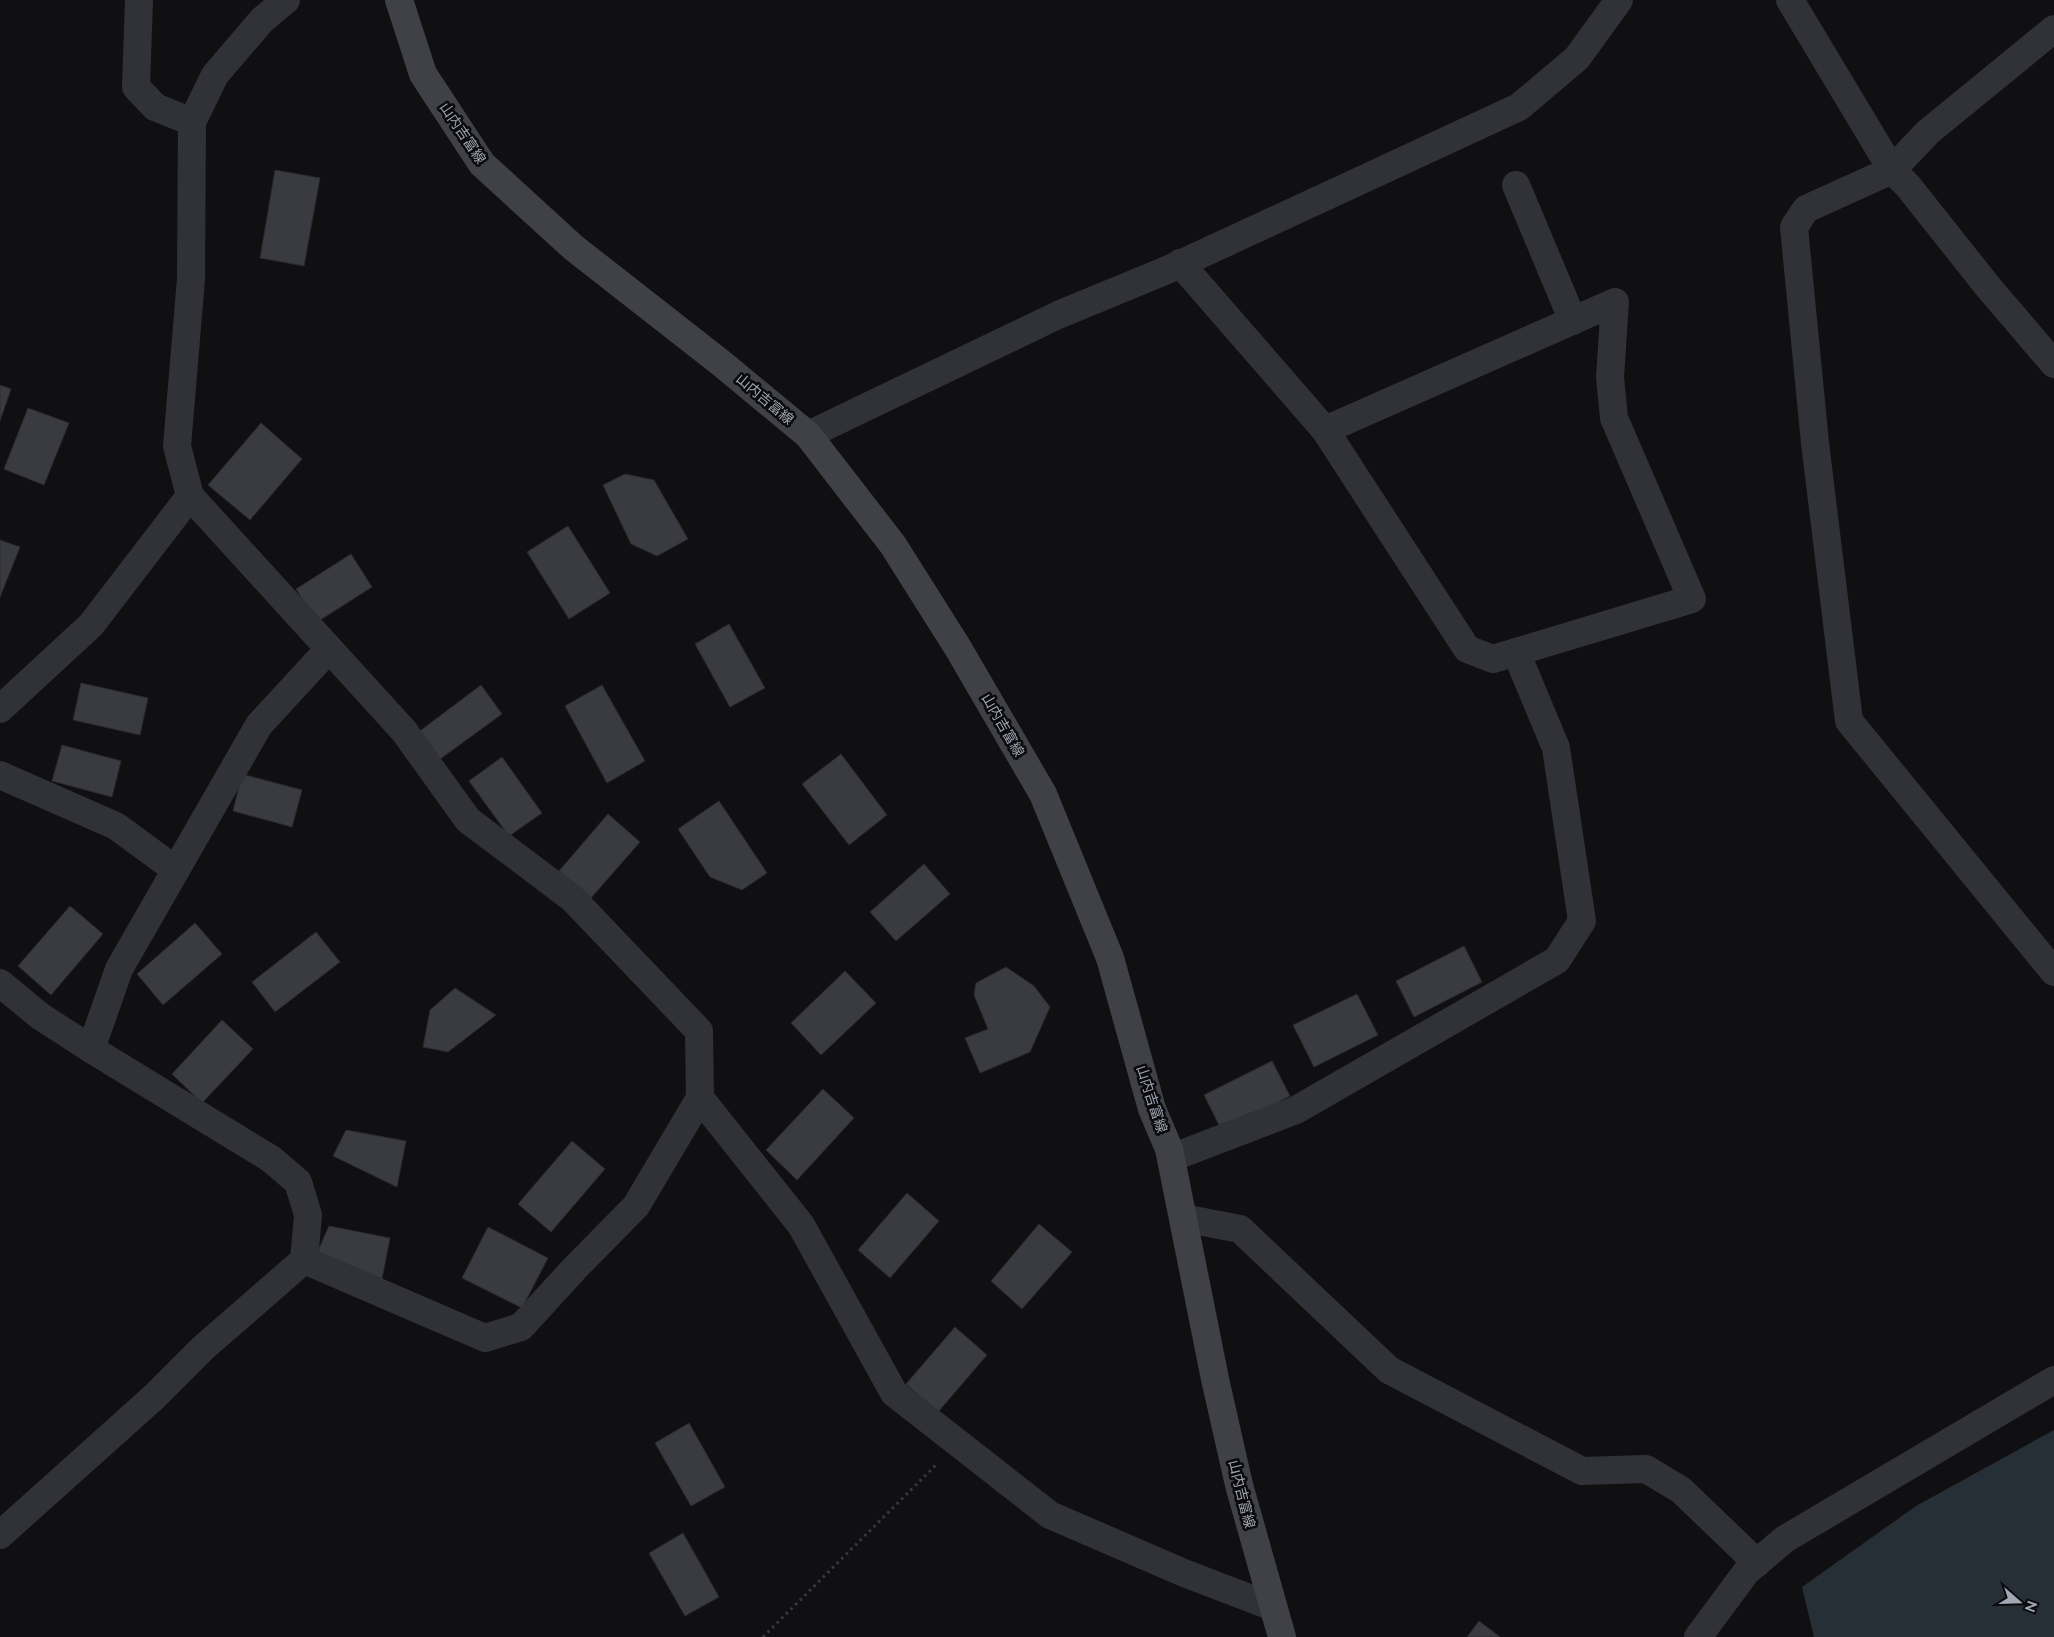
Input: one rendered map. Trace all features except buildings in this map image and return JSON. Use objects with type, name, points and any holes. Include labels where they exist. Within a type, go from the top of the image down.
[{"type":"main road","name":"山内吉富線","points":[[399,0],[424,74],[482,164],[574,248],[722,363],[808,435],[893,545],[958,648],[1043,794],[1110,958],[1152,1109],[1171,1158],[1236,1476],[1282,1637]]},
{"type":"street","points":[[139,0],[136,87],[155,107],[192,122]]},
{"type":"street","points":[[286,0],[262,20],[215,75],[192,122],[191,280],[178,446],[190,496],[404,731],[468,820],[573,899],[699,1031],[700,1098],[636,1206],[574,1269],[521,1327],[485,1338],[304,1260]]},
{"type":"street","points":[[808,435],[1058,315],[1180,264],[1519,107],[1577,58],[1619,0]]},
{"type":"street","points":[[1790,0],[1892,170],[1908,186],[1989,288],[2054,364]]},
{"type":"street","points":[[2054,29],[1928,132],[1892,170],[1806,209],[1794,227],[1814,444],[1849,722],[2054,972]]},
{"type":"street","points":[[1516,185],[1573,321]]},
{"type":"street","points":[[1180,264],[1325,430],[1467,650],[1493,659],[1692,599],[1614,418],[1610,377],[1615,302],[1325,430]]},
{"type":"street","points":[[0,709],[92,625],[190,496]]},
{"type":"street","points":[[91,1049],[118,970],[260,725],[329,649]]},
{"type":"street","points":[[1171,1158],[1296,1110],[1557,960],[1582,921],[1556,748],[1516,652]]},
{"type":"street","points":[[0,775],[116,826],[176,870]]},
{"type":"street","points":[[0,983],[40,1016],[271,1159],[298,1182],[308,1215],[304,1260],[203,1348],[154,1398],[0,1535]]},
{"type":"street","points":[[700,1098],[801,1225],[894,1394],[1050,1514],[1184,1573],[1273,1607]]},
{"type":"street","points":[[1183,1218],[1240,1229],[1389,1370],[1582,1471],[1646,1469],[1681,1490],[1757,1563]]},
{"type":"street","points":[[1698,1637],[1747,1571],[1785,1540],[2054,1380]]},
{"type":"path","points":[[763,1637],[957,1443]]},
{"type":"shaded area","points":[[2054,1430],[2054,1637],[1814,1637],[1802,1587],[1916,1506]]}]
